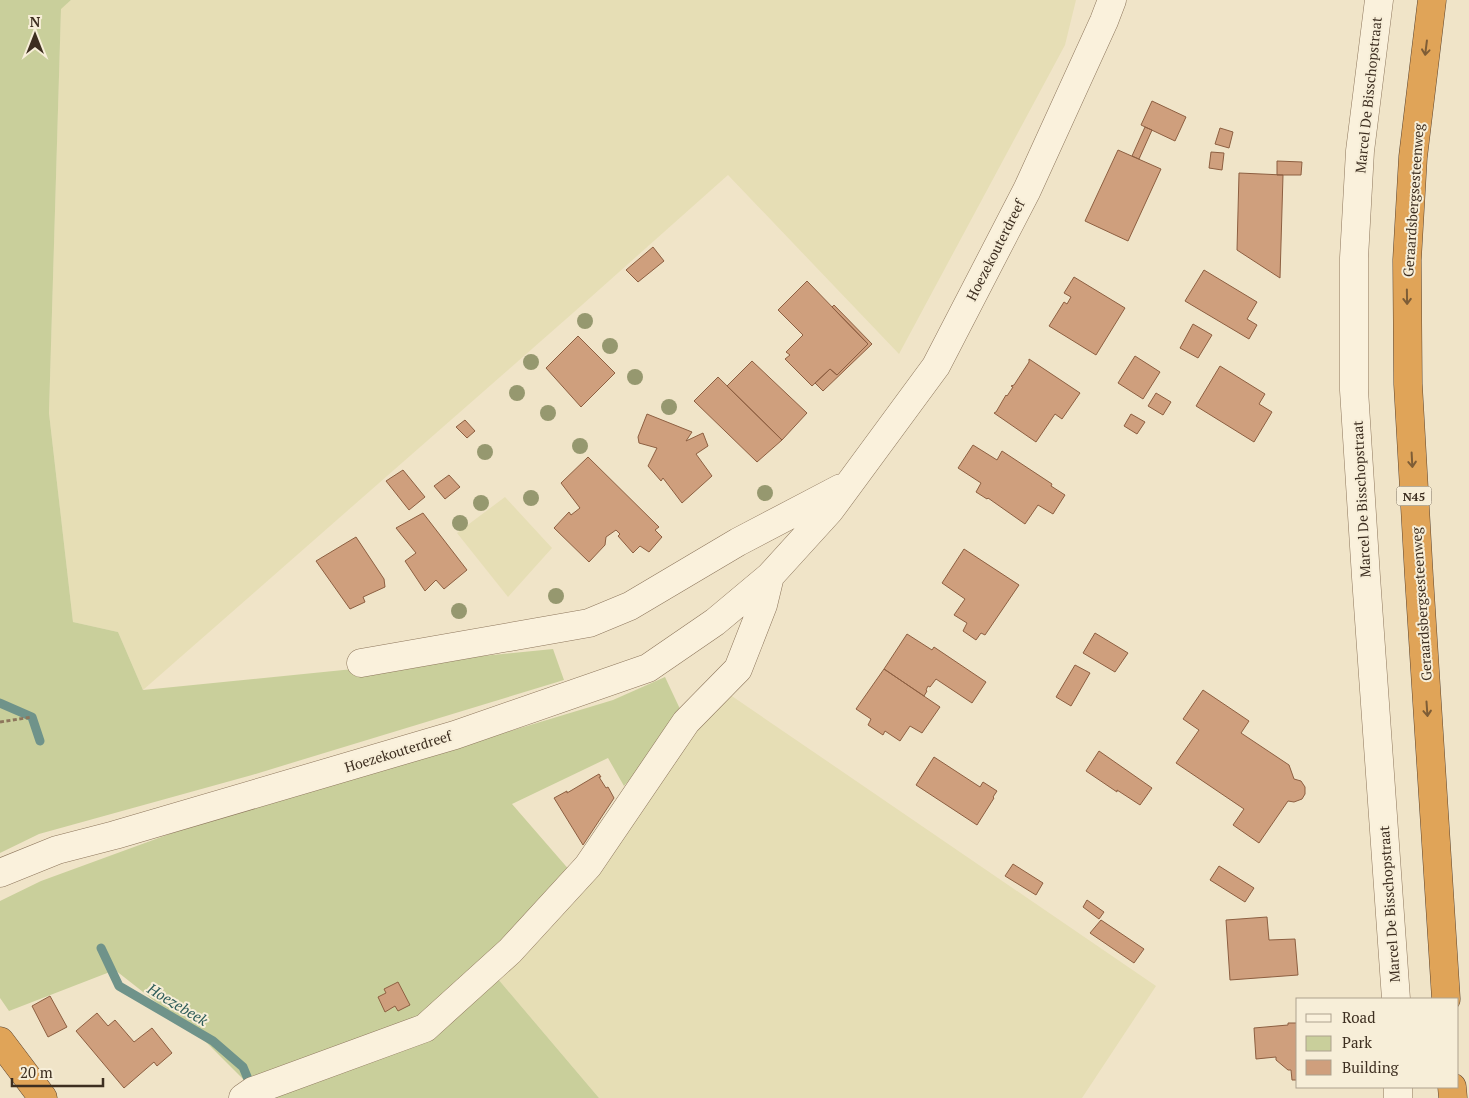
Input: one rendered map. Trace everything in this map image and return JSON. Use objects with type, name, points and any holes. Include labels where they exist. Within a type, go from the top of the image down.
[{"type":"highway","name":"Geraardsbergsesteenweg","points":[[1432,0],[1414,158],[1407,260],[1408,384],[1446,998]]},
{"type":"highway","points":[[0,1041],[43,1098]]},
{"type":"street","name":"Hoezekouterdreef","points":[[0,873],[58,850],[455,735],[648,668],[716,622],[770,576],[830,510],[936,366],[1027,190],[1112,0]]},
{"type":"street","name":"Marcel De Bisschopstraat","points":[[1379,0],[1360,151],[1354,258],[1354,390],[1396,998]]},
{"type":"street","name":"Hoezekouterdreef","points":[[361,663],[589,624],[630,606],[738,542],[849,484]]},
{"type":"street","name":"Hoezekouterdreef","points":[[248,1095],[425,1028],[510,951],[588,866],[686,722],[738,669],[763,605],[770,576]]},
{"type":"path","points":[[0,722],[32,718]]},
{"type":"shaded area","points":[[71,0],[1076,0],[1065,45],[899,354],[728,175],[143,690],[118,632],[73,622],[49,413],[61,8]]},
{"type":"shaded area","points":[[505,497],[552,548],[508,597],[457,533]]},
{"type":"shaded area","points":[[723,690],[1156,986],[1082,1098],[599,1098],[498,979]]},
{"type":"green space","points":[[0,0],[71,0],[61,9],[49,413],[73,622],[118,632],[143,690],[553,649],[564,680],[252,775],[39,834],[0,853]]},
{"type":"green space","points":[[665,677],[680,709],[671,732],[624,786],[608,758],[512,804],[571,872],[525,924],[421,1017],[249,1085],[203,1039],[115,970],[9,1011],[0,998],[0,901],[41,881],[175,832],[613,700]]},
{"type":"green space","points":[[498,979],[599,1098],[271,1098]]},
{"type":"building","points":[[1152,101],[1186,117],[1175,141],[1141,125]]},
{"type":"building","points":[[1145,127],[1152,130],[1139,159],[1132,156]]},
{"type":"building","points":[[1220,128],[1233,132],[1229,148],[1215,144]]},
{"type":"building","points":[[1118,150],[1161,169],[1128,241],[1085,221]]},
{"type":"building","points":[[1211,152],[1224,153],[1222,170],[1209,168]]},
{"type":"building","points":[[1277,161],[1302,162],[1301,175],[1277,175]]},
{"type":"building","points":[[1239,173],[1283,175],[1280,278],[1237,250]]},
{"type":"building","points":[[653,247],[664,261],[638,282],[626,270]]},
{"type":"building","points":[[1204,270],[1257,302],[1247,319],[1257,325],[1249,339],[1185,301]]},
{"type":"building","points":[[1074,277],[1125,308],[1096,355],[1049,326],[1064,302],[1067,304],[1071,297],[1064,293]]},
{"type":"building","points":[[807,281],[868,344],[837,375],[830,369],[812,386],[785,359],[790,355],[786,352],[803,335],[778,310]]},
{"type":"building","points":[[834,305],[872,344],[823,391],[815,383],[830,369],[837,375],[868,344],[832,307]]},
{"type":"building","points":[[1193,324],[1212,335],[1198,358],[1180,348]]},
{"type":"building","points":[[578,336],[615,373],[581,407],[546,368]]},
{"type":"building","points":[[1135,356],[1160,372],[1143,399],[1118,383]]},
{"type":"building","points":[[1029,359],[1080,393],[1062,419],[1055,414],[1036,442],[994,413],[1013,387],[1011,386],[1014,385]]},
{"type":"building","points":[[752,361],[807,413],[782,440],[727,386]]},
{"type":"building","points":[[1220,366],[1265,394],[1259,404],[1272,412],[1254,442],[1196,406]]},
{"type":"building","points":[[718,377],[782,440],[757,462],[694,401]]},
{"type":"building","points":[[1156,393],[1171,402],[1163,415],[1148,406]]},
{"type":"building","points":[[647,414],[692,432],[686,441],[703,433],[708,446],[696,454],[712,476],[682,503],[663,478],[661,481],[648,466],[657,448],[639,443],[638,437]]},
{"type":"building","points":[[1131,414],[1145,422],[1137,434],[1124,426]]},
{"type":"building","points":[[465,420],[475,431],[467,438],[456,427]]},
{"type":"building","points":[[973,445],[997,460],[1002,451],[1052,484],[1051,486],[1065,495],[1053,514],[1038,505],[1025,524],[988,498],[976,492],[981,483],[958,468]]},
{"type":"building","points":[[588,457],[659,527],[655,530],[662,537],[649,552],[640,546],[633,553],[618,536],[620,534],[616,530],[606,537],[605,545],[589,562],[554,528],[569,512],[571,515],[580,508],[561,483]]},
{"type":"building","points":[[403,470],[425,497],[409,510],[386,481]]},
{"type":"building","points":[[449,475],[460,487],[445,499],[434,486]]},
{"type":"building","points":[[423,513],[467,570],[444,589],[436,580],[425,591],[405,561],[416,553],[396,528]]},
{"type":"building","points":[[356,537],[384,579],[385,587],[363,597],[365,602],[350,609],[316,561]]},
{"type":"building","points":[[964,549],[1019,585],[985,635],[981,633],[976,640],[963,631],[967,623],[954,615],[965,599],[942,583]]},
{"type":"building","points":[[1095,633],[1128,653],[1115,672],[1083,653]]},
{"type":"building","points":[[907,634],[932,650],[934,647],[986,682],[972,703],[936,679],[930,687],[928,686],[924,696],[884,669]]},
{"type":"building","points":[[1075,665],[1090,673],[1071,706],[1056,697]]},
{"type":"building","points":[[884,669],[940,707],[922,733],[910,726],[900,741],[885,731],[883,735],[868,725],[871,719],[856,709]]},
{"type":"building","points":[[1203,690],[1249,721],[1241,733],[1289,765],[1294,779],[1301,781],[1305,787],[1305,794],[1302,799],[1294,802],[1288,801],[1259,843],[1233,825],[1244,809],[1176,763],[1199,730],[1183,719]]},
{"type":"building","points":[[1099,751],[1152,788],[1140,805],[1086,771]]},
{"type":"building","points":[[934,757],[980,787],[983,782],[997,791],[977,825],[916,785]]},
{"type":"building","points":[[599,774],[601,777],[599,777],[606,788],[608,787],[614,798],[583,845],[554,798],[567,791],[567,793]]},
{"type":"building","points":[[1013,864],[1043,883],[1036,895],[1005,876]]},
{"type":"building","points":[[1219,866],[1254,888],[1245,902],[1210,880]]},
{"type":"building","points":[[1087,900],[1104,912],[1099,919],[1083,907]]},
{"type":"building","points":[[1267,917],[1269,940],[1295,939],[1298,975],[1230,980],[1226,920]]},
{"type":"building","points":[[1101,920],[1144,949],[1134,963],[1090,933]]},
{"type":"building","points":[[398,982],[410,1005],[398,1011],[395,1006],[385,1012],[378,997],[386,993],[384,989]]},
{"type":"building","points":[[50,996],[67,1027],[48,1037],[32,1006]]},
{"type":"building","points":[[97,1013],[108,1026],[115,1020],[134,1042],[152,1028],[172,1053],[157,1066],[154,1062],[124,1088],[76,1031]]},
{"type":"building","points":[[1288,1023],[1296,1023],[1296,1080],[1292,1080],[1291,1070],[1288,1070],[1276,1060],[1276,1057],[1256,1059],[1254,1028],[1288,1025]]},
{"type":"waterway","name":"Hoezebeek","points":[[0,703],[32,717],[40,741]]},
{"type":"waterway","name":"Hoezebeek","points":[[101,948],[119,986],[213,1041],[243,1067],[248,1079]]}]
